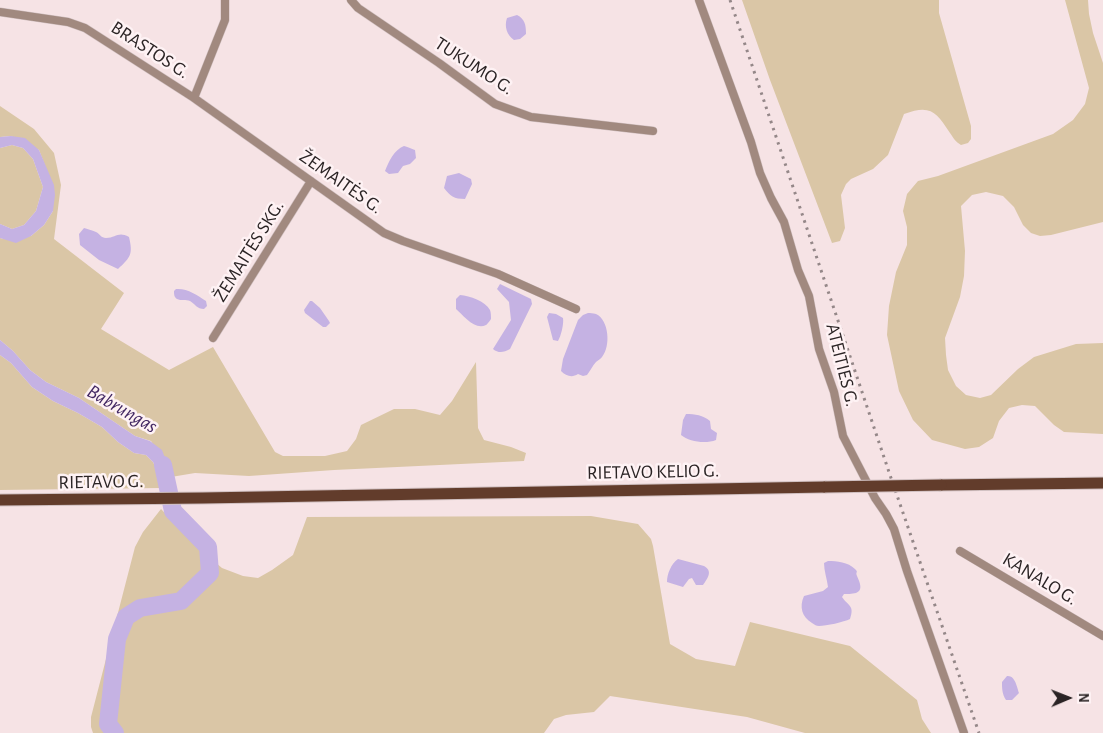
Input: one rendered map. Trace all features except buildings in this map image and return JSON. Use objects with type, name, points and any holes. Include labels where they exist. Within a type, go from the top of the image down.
[{"type":"main road","name":"RIETAVO KELIO G.","points":[[203,498],[1103,482]]},
{"type":"main road","name":"RIETAVO G.","points":[[0,500],[203,498]]},
{"type":"street","points":[[194,98],[225,20],[226,0]]},
{"type":"street","name":"TUKUMO G.","points":[[351,0],[358,8],[495,104],[531,117],[653,131]]},
{"type":"street","name":"ATEITIES G.","points":[[699,0],[751,142],[760,173],[784,222],[798,270],[809,296],[819,349],[834,392],[843,436],[875,498],[894,529],[964,733]]},
{"type":"street","name":"BRASTOS G.","points":[[0,12],[68,22],[85,28],[194,98]]},
{"type":"street","name":"ŽEMAITĖS G.","points":[[194,98],[384,233],[498,274],[576,310]]},
{"type":"street","name":"ŽEMAITĖS SKG.","points":[[213,338],[311,181]]},
{"type":"street","name":"KANALO G.","points":[[960,551],[1103,636]]},
{"type":"shaded area","points":[[742,0],[939,0],[939,13],[971,126],[971,139],[968,143],[959,144],[941,120],[927,110],[904,114],[888,155],[873,169],[851,179],[846,184],[841,195],[845,228],[840,241],[832,243],[770,80]]},
{"type":"shaded area","points":[[1065,0],[1088,0],[1093,33],[1103,63],[1103,222],[1040,236],[1031,233],[1023,225],[1014,207],[1003,196],[986,192],[972,195],[961,206],[965,251],[964,276],[960,297],[945,338],[946,355],[948,370],[956,386],[966,395],[980,398],[991,395],[1018,369],[1034,357],[1076,344],[1103,343],[1103,434],[1064,432],[1035,406],[1022,405],[1009,408],[999,421],[993,438],[979,447],[965,449],[932,440],[913,420],[899,391],[887,335],[889,306],[896,272],[907,245],[907,227],[903,211],[907,194],[918,181],[938,176],[1053,134],[1073,120],[1085,104],[1089,88]]},
{"type":"shaded area","points":[[517,15],[522,18],[526,34],[520,39],[514,40],[507,31],[506,21],[507,18]]},
{"type":"shaded area","points":[[0,106],[34,129],[54,153],[61,185],[54,239],[124,293],[101,329],[169,370],[213,347],[275,452],[283,456],[325,456],[347,451],[356,439],[361,425],[394,409],[415,409],[440,415],[452,401],[476,362],[478,428],[484,440],[526,453],[524,461],[249,476],[195,473],[171,477],[170,471],[151,441],[135,436],[79,398],[46,382],[30,370],[0,340],[0,238],[31,236],[44,225],[53,211],[46,168],[39,150],[11,136],[0,137]]},
{"type":"shaded area","points":[[0,137],[25,138],[39,150],[54,185],[55,195],[53,211],[44,225],[31,236],[16,243],[0,238],[0,224],[12,229],[24,225],[36,211],[43,187],[33,159],[23,148],[12,145],[0,148]]},
{"type":"shaded area","points":[[12,145],[23,148],[33,159],[43,187],[36,211],[24,225],[12,229],[0,224],[0,148]]},
{"type":"shaded area","points":[[404,146],[415,150],[416,158],[410,164],[403,166],[398,173],[389,174],[385,171],[390,160],[397,150]]},
{"type":"shaded area","points":[[459,173],[471,179],[472,184],[465,199],[453,197],[444,188],[447,176]]},
{"type":"shaded area","points":[[84,228],[96,232],[104,238],[120,235],[129,237],[131,251],[126,261],[118,269],[99,260],[80,245],[79,234]]},
{"type":"shaded area","points":[[500,284],[531,299],[532,304],[510,349],[497,352],[493,349],[511,320],[509,302],[497,289]]},
{"type":"shaded area","points":[[176,289],[195,294],[206,301],[207,306],[202,309],[190,301],[177,299],[174,293]]},
{"type":"shaded area","points":[[460,295],[468,296],[488,307],[491,319],[487,325],[478,326],[474,324],[456,309],[456,299]]},
{"type":"shaded area","points":[[310,301],[320,308],[329,321],[330,323],[326,327],[323,327],[305,313],[304,310]]},
{"type":"shaded area","points":[[549,313],[563,318],[562,330],[558,341],[553,340],[547,317]]},
{"type":"shaded area","points":[[588,313],[596,314],[604,322],[607,334],[605,352],[587,375],[567,375],[561,371],[563,359],[578,320]]},
{"type":"shaded area","points":[[0,340],[30,370],[46,382],[79,398],[135,436],[150,441],[162,450],[174,488],[160,488],[159,474],[153,462],[146,455],[134,453],[118,442],[102,427],[53,401],[32,387],[11,363],[0,355]]},
{"type":"shaded area","points":[[0,355],[11,363],[32,387],[53,401],[102,427],[118,442],[134,453],[146,455],[153,462],[159,474],[160,488],[0,490]]},
{"type":"shaded area","points":[[686,414],[699,415],[710,421],[711,429],[717,433],[716,440],[698,442],[681,435],[683,420]]},
{"type":"shaded area","points":[[161,509],[203,552],[222,568],[243,576],[258,578],[293,555],[307,517],[591,516],[638,524],[651,539],[653,546],[670,644],[696,659],[735,666],[750,622],[850,646],[917,700],[922,719],[931,733],[805,733],[747,717],[610,696],[594,712],[566,715],[554,719],[544,733],[93,733],[91,717],[135,547],[143,532]]},
{"type":"shaded area","points":[[678,559],[707,568],[709,575],[703,585],[696,585],[692,578],[683,587],[667,582],[670,569]]},
{"type":"shaded area","points":[[828,561],[842,562],[857,571],[860,590],[856,593],[844,594],[842,597],[851,608],[850,619],[830,625],[817,626],[806,618],[802,611],[802,604],[804,596],[823,591],[828,587],[824,563]]},
{"type":"shaded area","points":[[1007,676],[1014,679],[1019,693],[1012,700],[1006,700],[1004,696],[1002,682]]},
{"type":"waterway","name":"Babrungas","points":[[115,733],[108,724],[117,639],[126,617],[140,608],[181,601],[210,573],[208,547],[173,511],[163,465]]},
{"type":"railway","points":[[730,0],[979,733]]}]
